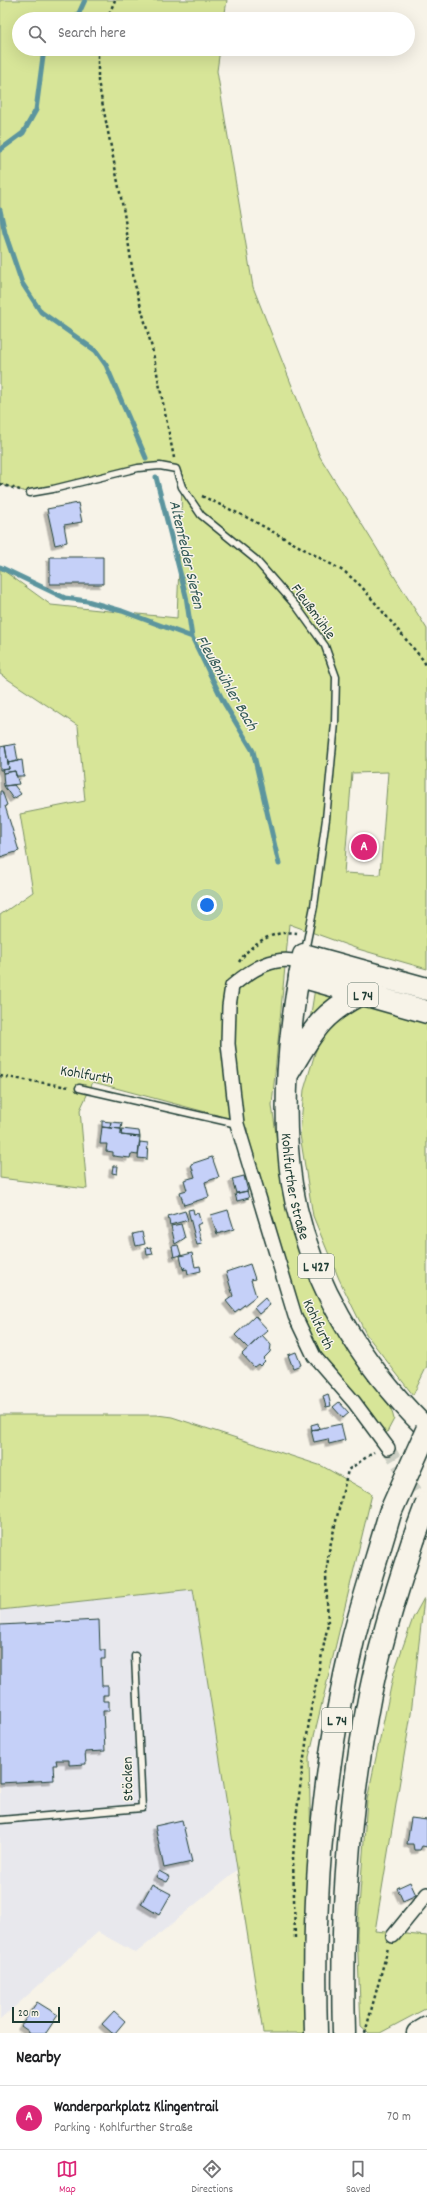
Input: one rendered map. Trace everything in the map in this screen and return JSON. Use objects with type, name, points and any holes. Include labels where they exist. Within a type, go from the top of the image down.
[{"type":"highway","name":"L 74","points":[[304,957],[427,989]]},
{"type":"highway","name":"L 74","points":[[304,957],[360,994],[427,1012]]},
{"type":"highway","name":"L 74","points":[[289,1071],[322,1020],[338,1006],[360,994]]},
{"type":"highway","name":"L 74","points":[[316,2033],[315,1933],[321,1838],[328,1775],[353,1641],[390,1513],[427,1429]]},
{"type":"highway","name":"L 74","points":[[344,2033],[343,1928],[349,1830],[356,1778],[366,1715],[381,1645],[413,1541],[427,1504]]},
{"type":"main road","name":"Kohlfurther Straße","points":[[304,957],[289,1071],[287,1137],[292,1185],[304,1235],[315,1265],[331,1300],[362,1352],[395,1395],[427,1429]]},
{"type":"main road","points":[[417,2033],[427,2027]]},
{"type":"street","points":[[232,986],[247,973],[276,960],[294,961],[304,957]]},
{"type":"street","name":"Kohlfurth","points":[[232,986],[229,1006],[228,1044],[237,1124],[295,1316],[314,1356],[354,1402],[388,1448]]},
{"type":"street","points":[[393,1936],[427,1894]]},
{"type":"lane","points":[[30,492],[53,489],[138,468],[160,466],[176,469]]},
{"type":"lane","name":"Fleußmühle","points":[[176,469],[182,487],[201,515],[255,559],[298,607],[325,646],[336,676],[335,723],[328,804],[304,957]]},
{"type":"lane","name":"Kohlfurth","points":[[79,1088],[237,1124]]},
{"type":"lane","name":"Stöcken","points":[[0,1820],[142,1808],[135,1656]]},
{"type":"path","points":[[110,12],[115,0]]},
{"type":"path","points":[[98,56],[98,81],[124,213],[134,281],[152,348],[176,469]]},
{"type":"path","points":[[0,484],[30,492]]},
{"type":"path","points":[[182,487],[250,519],[345,572],[361,586],[390,619],[424,661],[427,668]]},
{"type":"path","points":[[232,986],[234,969],[249,949],[258,941],[278,934],[294,932],[304,957]]},
{"type":"path","name":"Kohlfurth","points":[[0,1076],[79,1088]]},
{"type":"path","points":[[365,2033],[385,1955],[393,1936]]},
{"type":"shaded area","points":[[193,1589],[237,1870],[136,1953],[98,1932],[0,2020],[0,1610]]},
{"type":"green space","points":[[0,0],[227,0],[225,12],[12,12],[12,56],[219,56],[217,71],[253,287],[320,457],[427,629],[427,969],[358,949],[289,924],[272,1105],[283,1185],[306,1268],[323,1306],[353,1357],[391,1408],[394,1419],[385,1436],[323,1356],[300,1314],[250,1155],[247,1128],[217,1115],[93,1082],[80,1110],[87,1189],[0,1178],[0,915],[33,892],[20,814],[85,801],[78,726],[0,674],[0,568],[51,605],[177,618],[182,487],[176,469],[160,466],[30,493],[0,484]],"holes":[[[388,772],[380,875],[344,873],[352,773]]]},
{"type":"green space","points":[[315,988],[336,995],[310,1020]]},
{"type":"green space","points":[[362,1007],[391,1011],[427,1023],[427,1366],[413,1395],[366,1334],[339,1279],[313,1216],[300,1135],[304,1090],[315,1053],[324,1031],[340,1016]]},
{"type":"green space","points":[[0,1415],[157,1415],[172,1417],[322,1466],[372,1494],[309,1757],[315,2033],[263,2033],[193,1589],[0,1610]]},
{"type":"green space","points":[[424,1598],[411,1714],[375,1931],[427,1936],[427,2008],[380,2033],[369,2033],[361,2026],[357,1934],[367,1800],[394,1672],[413,1618]]},
{"type":"building","points":[[78,503],[82,522],[64,525],[67,542],[55,545],[47,509]]},
{"type":"building","points":[[50,557],[103,557],[103,584],[50,584]]},
{"type":"building","points":[[15,744],[18,761],[8,763],[5,746]]},
{"type":"building","points":[[5,746],[9,769],[0,770],[0,747]]},
{"type":"building","points":[[22,760],[24,776],[16,776],[15,771],[3,773],[2,770],[9,769],[8,763]]},
{"type":"building","points":[[15,771],[19,784],[4,786],[3,773]]},
{"type":"building","points":[[14,785],[21,794],[13,799],[4,786]]},
{"type":"building","points":[[0,791],[2,791],[7,805],[5,806],[19,851],[0,857]]},
{"type":"building","points":[[102,1121],[111,1122],[110,1128],[102,1127]]},
{"type":"building","points":[[111,1122],[122,1123],[121,1129],[110,1128]]},
{"type":"building","points":[[102,1127],[121,1129],[121,1135],[140,1137],[138,1155],[131,1154],[130,1158],[113,1156],[113,1152],[106,1151],[107,1144],[100,1144]]},
{"type":"building","points":[[122,1129],[139,1131],[140,1137],[121,1135]]},
{"type":"building","points":[[140,1142],[148,1143],[147,1159],[138,1158]]},
{"type":"building","points":[[212,1157],[219,1177],[205,1182],[209,1197],[184,1205],[180,1192],[187,1190],[184,1180],[195,1177],[191,1164]]},
{"type":"building","points":[[113,1166],[118,1166],[117,1174],[112,1173]]},
{"type":"building","points":[[244,1176],[248,1191],[236,1193],[232,1179]]},
{"type":"building","points":[[247,1191],[249,1198],[237,1201],[235,1194]]},
{"type":"building","points":[[193,1209],[194,1214],[198,1213],[201,1223],[197,1225],[202,1244],[197,1245],[188,1210]]},
{"type":"building","points":[[228,1210],[234,1229],[217,1234],[211,1215]]},
{"type":"building","points":[[185,1211],[188,1220],[170,1225],[168,1216]]},
{"type":"building","points":[[181,1224],[185,1238],[175,1244],[171,1226]]},
{"type":"building","points":[[142,1232],[145,1244],[136,1246],[133,1234]]},
{"type":"building","points":[[178,1245],[181,1255],[174,1257],[172,1246]]},
{"type":"building","points":[[151,1247],[153,1254],[147,1255],[146,1248]]},
{"type":"building","points":[[192,1253],[195,1267],[200,1266],[201,1271],[188,1274],[187,1269],[183,1270],[185,1267],[183,1269],[180,1256]]},
{"type":"building","points":[[250,1264],[255,1279],[251,1280],[256,1296],[235,1312],[226,1301],[233,1296],[226,1272]]},
{"type":"building","points":[[265,1298],[270,1305],[259,1314],[254,1308]]},
{"type":"building","points":[[255,1316],[268,1330],[248,1348],[235,1335]]},
{"type":"building","points":[[262,1335],[271,1345],[270,1352],[263,1359],[265,1361],[260,1366],[258,1364],[254,1367],[242,1354]]},
{"type":"building","points":[[296,1352],[301,1365],[293,1368],[288,1355]]},
{"type":"building","points":[[328,1394],[331,1406],[326,1407],[323,1396]]},
{"type":"building","points":[[339,1402],[349,1413],[343,1418],[333,1407]]},
{"type":"building","points":[[318,1423],[319,1429],[312,1430],[311,1425]]},
{"type":"building","points":[[341,1424],[345,1440],[329,1444],[328,1439],[314,1442],[311,1430]]},
{"type":"building","points":[[99,1620],[100,1650],[105,1650],[105,1659],[101,1659],[102,1686],[108,1686],[108,1695],[103,1695],[103,1701],[109,1701],[109,1711],[103,1711],[105,1751],[85,1752],[86,1764],[69,1765],[69,1760],[56,1760],[57,1765],[53,1765],[54,1780],[0,1783],[0,1625]]},
{"type":"building","points":[[411,1818],[427,1820],[427,1847],[422,1846],[420,1850],[414,1850],[413,1844],[407,1844]]},
{"type":"building","points":[[182,1820],[192,1862],[164,1868],[155,1826]]},
{"type":"building","points":[[159,1871],[170,1877],[167,1882],[156,1877]]},
{"type":"building","points":[[410,1882],[416,1895],[403,1901],[397,1888]]},
{"type":"building","points":[[152,1884],[171,1894],[159,1915],[141,1904]]},
{"type":"building","points":[[37,2002],[58,2015],[46,2033],[31,2033],[21,2026]]},
{"type":"building","points":[[114,2011],[125,2021],[115,2033],[112,2033],[102,2024]]},
{"type":"waterway","name":"Altenfelder Siefen","points":[[79,12],[85,0]]},
{"type":"waterway","name":"Altenfelder Siefen","points":[[0,150],[23,133],[36,110],[43,56]]},
{"type":"waterway","name":"Altenfelder Siefen","points":[[0,210],[5,233],[22,283],[41,312],[96,351],[106,365],[146,458]]},
{"type":"waterway","name":"Altenfelder Siefen","points":[[156,477],[186,596],[192,637]]},
{"type":"waterway","name":"Fleußmühler Bach","points":[[0,567],[65,598],[87,601],[122,611],[192,637],[224,703],[253,751],[279,864]]},
{"type":"tunnel","points":[[388,1448],[427,1511]]},
{"type":"place","name":"Wanderparkplatz Klingentrail","points":[[364,847]]}]
